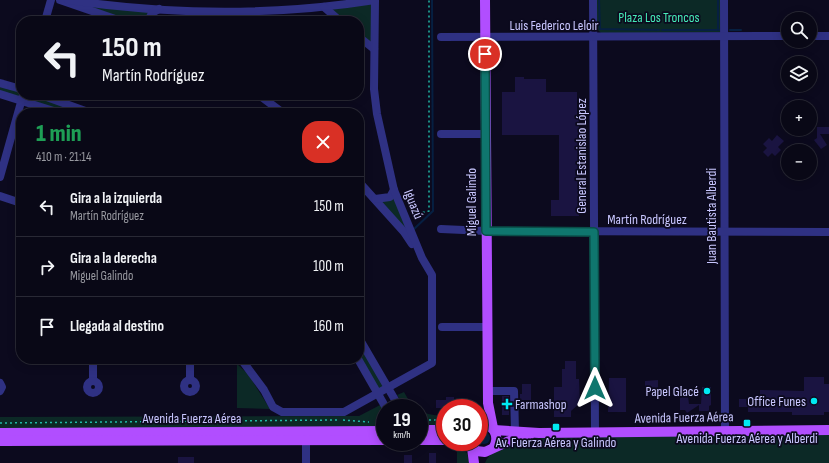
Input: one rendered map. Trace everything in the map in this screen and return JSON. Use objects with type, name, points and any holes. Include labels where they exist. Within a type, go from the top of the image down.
[{"type":"main road","name":"Miguel Galindo","points":[[485,0],[488,399]]},
{"type":"main road","name":"Miguel Galindo","points":[[488,403],[493,429]]},
{"type":"main road","name":"Avenida Fuerza Aérea","points":[[488,426],[493,429],[538,433],[829,430]]},
{"type":"main road","points":[[483,463],[497,438],[493,429]]},
{"type":"main road","name":"Avenida Fuerza Aérea","points":[[0,440],[138,436],[306,435],[376,431]]},
{"type":"main road","name":"Avenida Fuerza Aérea","points":[[0,432],[138,436]]},
{"type":"main road","name":"Avenida Fuerza Aérea","points":[[492,449],[509,441],[538,433]]},
{"type":"main road","name":"Avenida Fuerza Aérea","points":[[306,435],[376,439]]},
{"type":"main road","points":[[488,450],[492,449]]},
{"type":"main road","points":[[471,451],[474,463]]},
{"type":"street","points":[[47,16],[52,0]]},
{"type":"street","points":[[60,0],[107,16]]},
{"type":"street","points":[[68,0],[159,9],[225,12],[324,7],[375,0]]},
{"type":"street","name":"Iguazú","points":[[375,0],[374,89],[377,114],[394,190],[422,258],[432,275],[432,363],[388,387]]},
{"type":"street","name":"General Estanislao López","points":[[592,0],[595,432]]},
{"type":"street","name":"Juan Bautista Alberdi","points":[[724,0],[725,431]]},
{"type":"street","points":[[324,7],[334,16]]},
{"type":"street","points":[[150,16],[152,13],[159,9]]},
{"type":"street","name":"Luis Federico Leloir","points":[[441,37],[781,36]]},
{"type":"street","points":[[817,36],[829,36]]},
{"type":"street","points":[[364,41],[374,49]]},
{"type":"street","points":[[0,83],[16,88]]},
{"type":"street","points":[[0,94],[16,97]]},
{"type":"street","points":[[27,100],[47,108]]},
{"type":"street","points":[[55,100],[77,108]]},
{"type":"street","points":[[266,100],[276,108]]},
{"type":"street","points":[[0,177],[16,120]]},
{"type":"street","points":[[441,134],[485,134]]},
{"type":"street","points":[[364,187],[404,232],[422,258]]},
{"type":"street","points":[[375,199],[390,196],[394,190]]},
{"type":"street","points":[[0,196],[16,201]]},
{"type":"street","name":"Martín Rodríguez","points":[[441,229],[594,232],[829,232]]},
{"type":"street","points":[[442,327],[487,327]]},
{"type":"street","points":[[364,346],[396,399]]},
{"type":"street","points":[[93,364],[93,381]]},
{"type":"street","points":[[190,364],[190,380]]},
{"type":"street","points":[[245,364],[264,390],[273,407],[282,412],[344,412],[388,387]]},
{"type":"street","points":[[361,364],[382,399]]},
{"type":"street","points":[[0,383],[2,387],[0,391]]},
{"type":"street","points":[[488,391],[514,391],[514,431]]},
{"type":"street","points":[[306,435],[306,463]]},
{"type":"path","points":[[405,218],[429,211],[429,0]]},
{"type":"path","points":[[0,423],[354,420],[374,422]]},
{"type":"green space","points":[[68,0],[159,9],[153,16],[108,16]]},
{"type":"green space","points":[[375,0],[374,49],[364,41],[364,16],[334,16],[324,7]]},
{"type":"green space","name":"Plaza Los Troncos","points":[[596,0],[721,0],[720,32],[602,34],[597,29]]},
{"type":"green space","points":[[0,83],[16,88],[16,99],[0,94]]},
{"type":"green space","points":[[19,100],[55,100],[77,108],[44,108]]},
{"type":"green space","points":[[394,190],[413,237],[375,199],[382,199]]},
{"type":"green space","points":[[364,346],[388,387],[378,393],[362,364],[364,364]]},
{"type":"green space","points":[[237,364],[248,374],[270,409],[237,408]]},
{"type":"green space","points":[[404,392],[408,399],[400,399],[397,395]]},
{"type":"green space","points":[[376,407],[376,440],[0,441],[0,417],[359,416]]},
{"type":"green space","points":[[428,414],[436,415],[436,425],[428,424]]},
{"type":"green space","points":[[829,433],[829,463],[485,463],[494,452],[507,444],[536,438]]},
{"type":"green space","points":[[457,451],[464,451],[467,453],[470,463],[457,463]]},
{"type":"building","points":[[515,77],[524,77],[524,79],[546,79],[546,92],[577,92],[577,116],[579,116],[579,216],[551,216],[551,200],[559,200],[559,135],[502,135],[502,92],[515,92]]},
{"type":"building","points":[[817,127],[829,127],[829,134],[820,134],[827,145],[821,149],[814,140],[817,136]]},
{"type":"building","points":[[777,135],[784,141],[778,147],[781,150],[775,156],[772,153],[768,157],[763,152],[767,148],[763,144],[769,138],[772,141]]},
{"type":"building","points":[[565,361],[576,361],[576,379],[579,379],[580,403],[571,411],[571,417],[554,417],[554,409],[544,410],[544,403],[554,403],[554,387],[562,387],[562,369],[565,369]]},
{"type":"building","points":[[804,377],[824,377],[824,384],[829,384],[829,412],[824,412],[824,415],[792,415],[792,412],[748,412],[748,407],[739,407],[739,399],[760,397],[760,390],[804,391]]},
{"type":"building","points":[[609,378],[626,378],[626,412],[608,412]]},
{"type":"building","points":[[658,380],[658,389],[645,389],[645,381]]},
{"type":"building","points":[[522,384],[531,384],[531,400],[520,400],[520,394],[522,394]]},
{"type":"building","points":[[702,387],[711,387],[711,405],[709,406],[709,411],[699,411],[699,405],[687,413],[685,410],[680,410],[680,396],[688,396],[689,404],[701,404]]},
{"type":"building","name":"Farmashop","points":[[502,396],[509,396],[509,415],[502,415]]},
{"type":"building","points":[[446,397],[454,397],[454,399],[446,399]]},
{"type":"building","points":[[429,453],[436,453],[436,463],[429,463]]},
{"type":"building","points":[[404,455],[412,455],[412,463],[404,463]]},
{"type":"building","points":[[178,457],[194,457],[194,463],[178,463]]},
{"type":"waterway","points":[[413,230],[433,211],[432,0]]},
{"type":"waterway","points":[[599,0],[600,29],[659,30]]},
{"type":"waterway","points":[[718,0],[718,30]]},
{"type":"waterway","points":[[662,30],[720,30]]},
{"type":"waterway","points":[[730,30],[741,30]]},
{"type":"place","name":"Papel Glacé","points":[[707,391]]},
{"type":"place","name":"Office Funes","points":[[814,401]]},
{"type":"place","name":"Farmashop","points":[[507,404]]},
{"type":"place","name":"Avenida Fuerza Aérea y Alberdi","points":[[747,423]]},
{"type":"place","name":"Av. Fuerza Aérea y Galindo","points":[[556,427]]},
{"type":"route","points":[[485,54],[486,231],[594,232],[595,388]]}]
